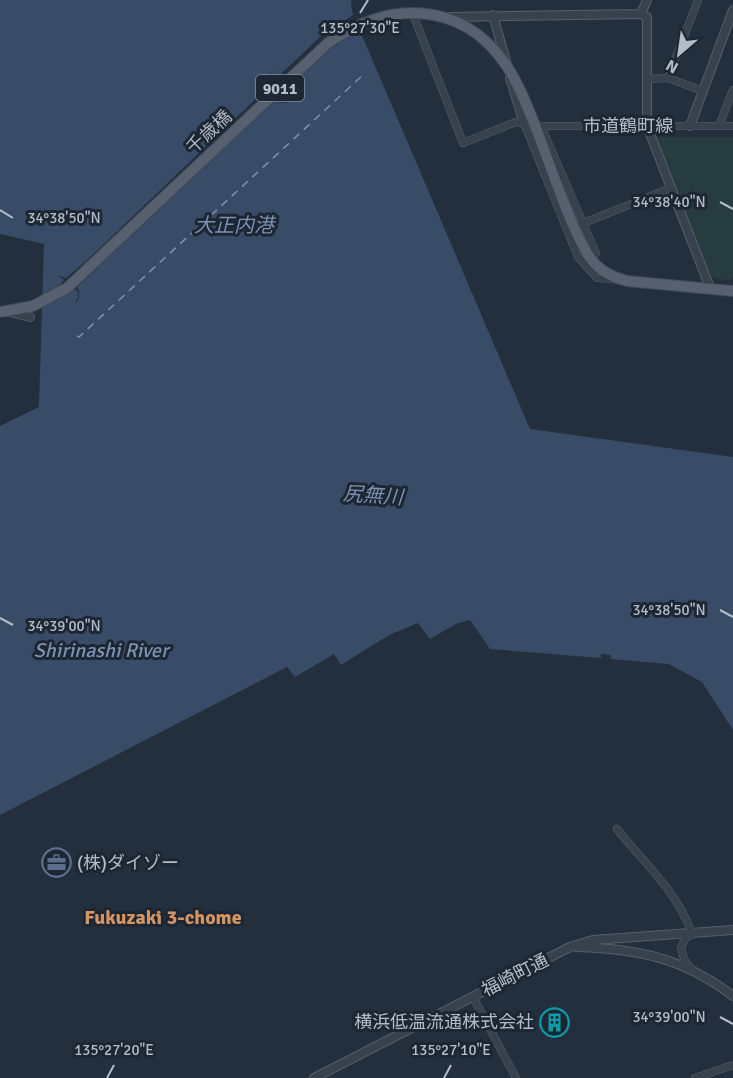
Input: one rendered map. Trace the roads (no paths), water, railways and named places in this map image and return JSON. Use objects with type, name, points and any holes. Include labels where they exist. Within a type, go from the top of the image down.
[{"type":"main road","name":"千歳橋","points":[[0,311],[33,306],[67,288],[328,43],[366,20],[399,11],[440,15],[468,28],[489,44],[505,63],[523,95],[581,242],[596,259]]},
{"type":"main road","points":[[596,259],[619,279],[733,291]]},
{"type":"street","points":[[641,14],[647,0]]},
{"type":"street","points":[[668,78],[698,0]]},
{"type":"street","points":[[690,126],[733,10]]},
{"type":"street","points":[[524,123],[516,122],[463,143],[414,17],[641,14],[647,17],[647,126],[710,288]]},
{"type":"street","points":[[493,15],[524,123],[579,257],[597,278],[619,279]]},
{"type":"street","points":[[648,79],[668,78],[703,91]]},
{"type":"street","points":[[719,126],[733,90]]},
{"type":"street","name":"市道鶴町線","points":[[524,123],[541,126],[733,126]]},
{"type":"street","points":[[541,126],[596,259]]},
{"type":"street","points":[[581,224],[671,188]]},
{"type":"street","points":[[0,311],[30,317]]},
{"type":"street","points":[[617,829],[642,861],[669,888],[691,931]]},
{"type":"street","points":[[692,970],[684,959],[681,948],[686,937],[701,930]]},
{"type":"street","name":"福崎町通","points":[[314,1078],[570,947],[593,940],[701,930],[733,930]]},
{"type":"street","points":[[570,947],[644,952],[692,970],[733,996]]},
{"type":"street","points":[[473,997],[516,1078]]},
{"type":"street","points":[[695,1078],[733,1065]]},
{"type":"water","points":[[0,0],[351,0],[352,12],[530,429],[733,457],[733,730],[702,682],[669,664],[611,659],[611,655],[601,654],[601,658],[490,649],[470,620],[456,624],[430,639],[418,623],[389,635],[341,665],[334,654],[295,677],[287,667],[0,815],[0,426],[39,407],[44,244],[0,234]]},
{"type":"place","name":"(株)ダイゾー","points":[[56,863]]},
{"type":"place","name":"横浜低温流通株式会社","points":[[555,1022]]},
{"type":"district","name":"Fukuzaki 3-chome","points":[[163,917]]},
{"type":"water label","name":"大正内港","points":[[234,225]]},
{"type":"water label","name":"尻無川","points":[[373,495]]},
{"type":"water label","name":"Shirinashi River","points":[[101,650]]}]
